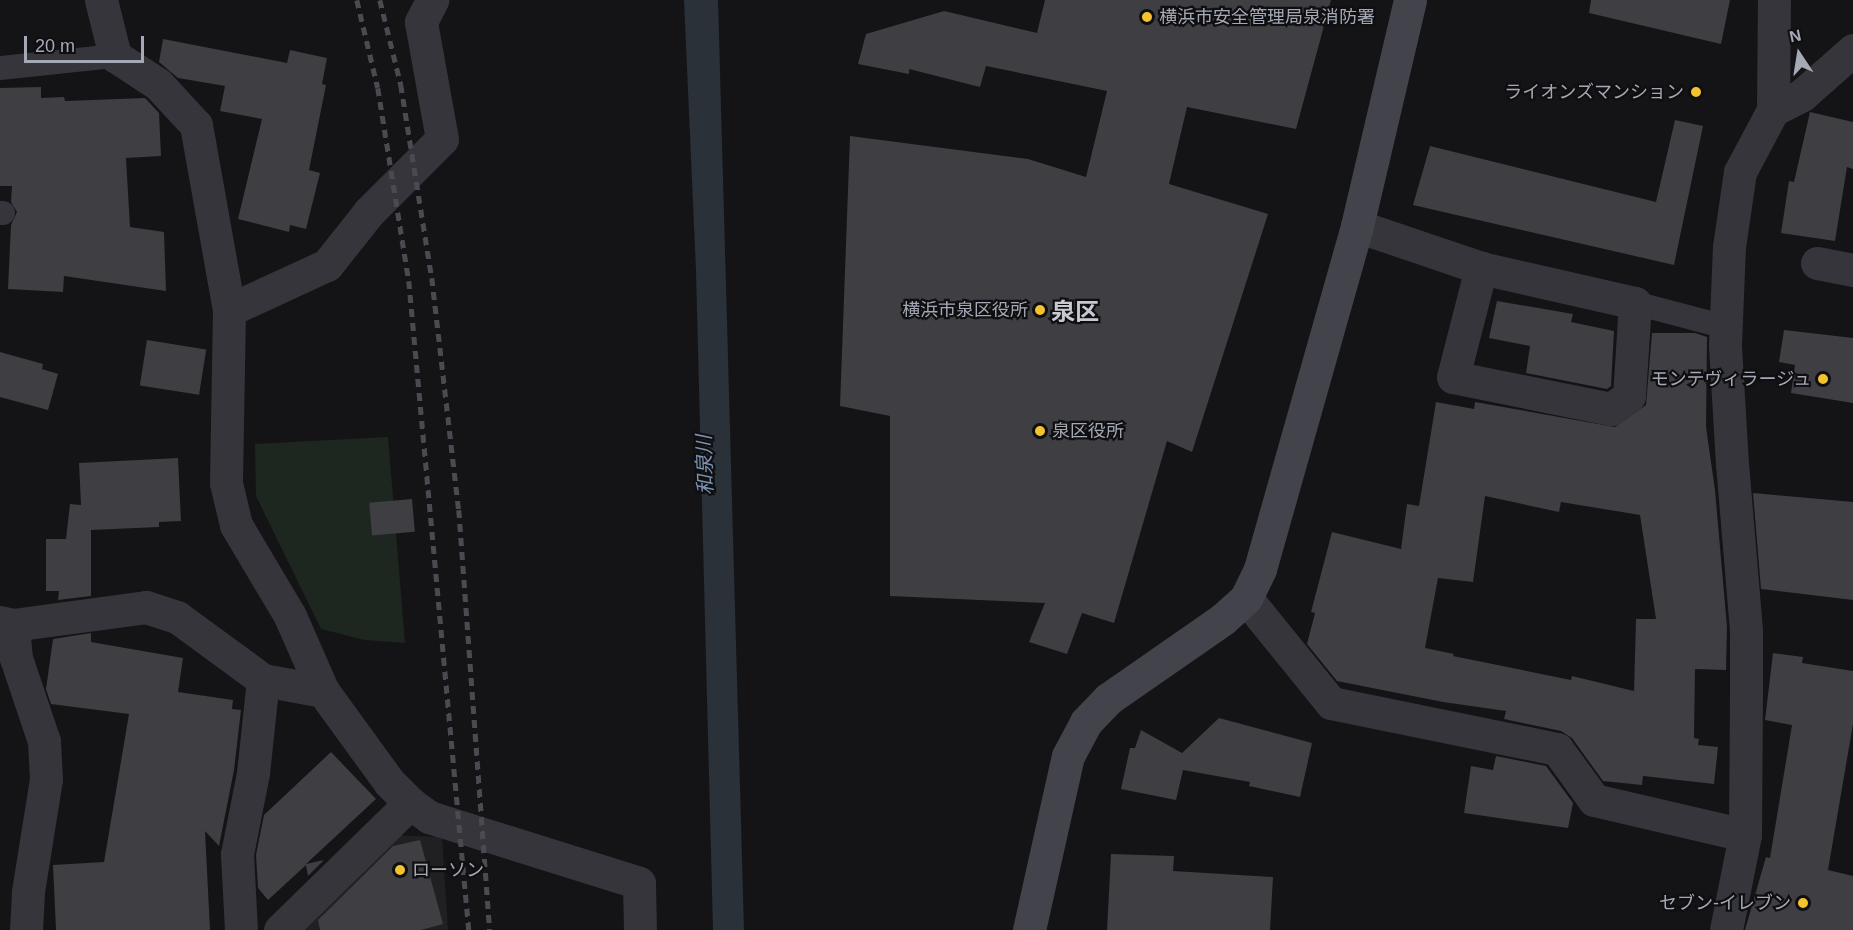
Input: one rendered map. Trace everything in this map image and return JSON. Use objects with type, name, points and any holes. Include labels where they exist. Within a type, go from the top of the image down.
[{"type":"street","points":[[102,0],[115,56],[158,84],[196,125],[229,310],[226,483],[236,525],[290,616],[323,691],[389,782],[410,803],[429,817],[639,883],[640,930]]},
{"type":"street","points":[[229,310],[327,266],[369,212],[441,139],[421,22],[432,0]]},
{"type":"street","points":[[1029,930],[1068,756],[1086,722],[1108,699],[1223,618],[1245,597],[1260,569],[1357,226],[1410,0]]},
{"type":"street","points":[[1726,930],[1745,835],[1746,630],[1732,464],[1726,327],[1729,246],[1740,172],[1773,110],[1774,0]]},
{"type":"street","points":[[1773,110],[1802,95],[1853,50]]},
{"type":"street","points":[[1357,226],[1481,268],[1635,303],[1629,396],[1611,409],[1453,377],[1481,268]]},
{"type":"street","points":[[1816,263],[1853,270]]},
{"type":"street","points":[[1245,597],[1331,704],[1557,749],[1594,800],[1745,835]]},
{"type":"street","points":[[26,930],[28,891],[46,778],[44,741],[16,658],[7,623],[146,607],[177,617],[263,680],[323,691]]},
{"type":"street","points":[[241,930],[237,854],[253,773],[263,680]]},
{"type":"street","points":[[280,930],[410,803]]},
{"type":"lane","points":[[0,68],[115,56]]},
{"type":"lane","points":[[1635,303],[1726,327]]},
{"type":"shaded area","points":[[388,437],[405,643],[365,640],[321,629],[256,496],[255,444]]},
{"type":"shaded area","name":"ローソン","points":[[392,835],[442,837],[448,930],[299,930]]},
{"type":"water","name":"和泉川","points":[[684,0],[718,0],[744,930],[713,930],[696,271]]},
{"type":"building","name":"横浜市泉区役所","points":[[1045,0],[1331,0],[1296,129],[1187,107],[1169,184],[1268,214],[1192,452],[1167,441],[1114,623],[1082,613],[1067,654],[1029,642],[1045,603],[890,596],[890,416],[840,406],[850,136],[1028,159],[1086,177],[1107,91],[986,66],[980,87],[909,69],[909,74],[858,64],[866,34],[944,11],[1037,33]]},
{"type":"building","points":[[1591,0],[1730,0],[1721,44],[1589,13]]},
{"type":"building","points":[[163,39],[287,63],[290,50],[327,58],[322,84],[326,85],[309,170],[320,173],[306,229],[290,225],[289,232],[238,219],[262,119],[220,111],[225,86],[178,78],[159,62]]},
{"type":"building","points":[[41,87],[41,98],[64,97],[65,101],[145,98],[159,113],[161,156],[126,158],[130,227],[164,232],[166,291],[64,276],[63,292],[8,289],[11,225],[17,212],[11,202],[12,186],[0,186],[0,88]]},
{"type":"building","points":[[1810,112],[1853,122],[1853,169],[1847,167],[1835,241],[1781,233],[1789,181],[1794,182]]},
{"type":"building","name":"ライオンズマンション","points":[[1675,120],[1703,126],[1674,265],[1413,205],[1430,146],[1656,202]]},
{"type":"building","points":[[1497,301],[1573,314],[1571,322],[1614,331],[1611,386],[1607,389],[1526,373],[1530,346],[1489,338]]},
{"type":"building","name":"モンテヴィラージュ","points":[[1784,330],[1853,338],[1853,403],[1791,393],[1795,365],[1779,362]]},
{"type":"building","points":[[1652,333],[1695,333],[1707,337],[1706,427],[1715,490],[1727,627],[1726,670],[1695,669],[1694,738],[1699,739],[1698,745],[1718,747],[1714,784],[1643,776],[1642,785],[1603,781],[1572,738],[1561,731],[1504,719],[1506,711],[1443,702],[1337,681],[1307,644],[1315,613],[1311,612],[1332,532],[1401,549],[1407,504],[1419,506],[1436,402],[1474,409],[1475,402],[1615,427],[1646,405]],"holes":[[[1485,496],[1559,512],[1561,502],[1640,515],[1656,619],[1636,619],[1634,691],[1572,676],[1571,680],[1453,656],[1454,654],[1425,648],[1438,578],[1473,582]]]},
{"type":"building","points":[[147,340],[206,349],[199,395],[140,385]]},
{"type":"building","points":[[0,352],[43,364],[42,369],[58,374],[48,410],[0,397]]},
{"type":"building","points":[[178,458],[181,521],[159,522],[159,527],[91,530],[91,596],[58,600],[59,591],[46,591],[46,539],[66,539],[70,504],[81,505],[79,463]]},
{"type":"building","points":[[1753,493],[1853,502],[1853,600],[1761,589]]},
{"type":"building","points":[[412,499],[415,532],[372,536],[369,503]]},
{"type":"building","points":[[91,633],[91,642],[183,658],[178,692],[233,700],[232,709],[241,710],[234,770],[219,846],[205,831],[210,930],[56,930],[53,865],[104,862],[129,714],[51,704],[46,689],[53,639]]},
{"type":"building","points":[[1773,653],[1803,657],[1802,663],[1853,671],[1853,724],[1828,870],[1853,876],[1853,930],[1745,930],[1766,857],[1770,858],[1792,725],[1765,720]]},
{"type":"building","points":[[1219,718],[1312,743],[1300,797],[1249,786],[1250,782],[1183,770],[1176,800],[1121,789],[1130,748],[1135,748],[1141,730],[1182,753]]},
{"type":"building","points":[[331,752],[376,799],[306,864],[324,860],[308,876],[306,865],[268,900],[258,888],[256,855],[264,815]]},
{"type":"building","points":[[1496,756],[1546,766],[1573,803],[1568,828],[1464,813],[1471,766],[1493,770]]},
{"type":"building","name":"ローソン","points":[[420,840],[443,924],[421,930],[320,930],[318,920],[393,846]]},
{"type":"building","points":[[1111,854],[1174,856],[1173,871],[1273,877],[1270,930],[1107,930]]},
{"type":"railway","points":[[357,0],[378,88],[409,281],[469,930]]},
{"type":"railway","points":[[380,0],[401,85],[432,278],[459,510],[490,930]]},
{"type":"place","name":"横浜市安全管理局泉消防署","points":[[1147,17]]},
{"type":"place","name":"ライオンズマンション","points":[[1696,92]]},
{"type":"place","name":"横浜市泉区役所","points":[[1040,310]]},
{"type":"place","name":"モンテヴィラージュ","points":[[1823,379]]},
{"type":"place","name":"泉区役所","points":[[1040,431]]},
{"type":"place","name":"ローソン","points":[[400,870]]},
{"type":"place","name":"セブン-イレブン","points":[[1803,903]]},
{"type":"district","name":"泉区","points":[[1075,312]]}]
